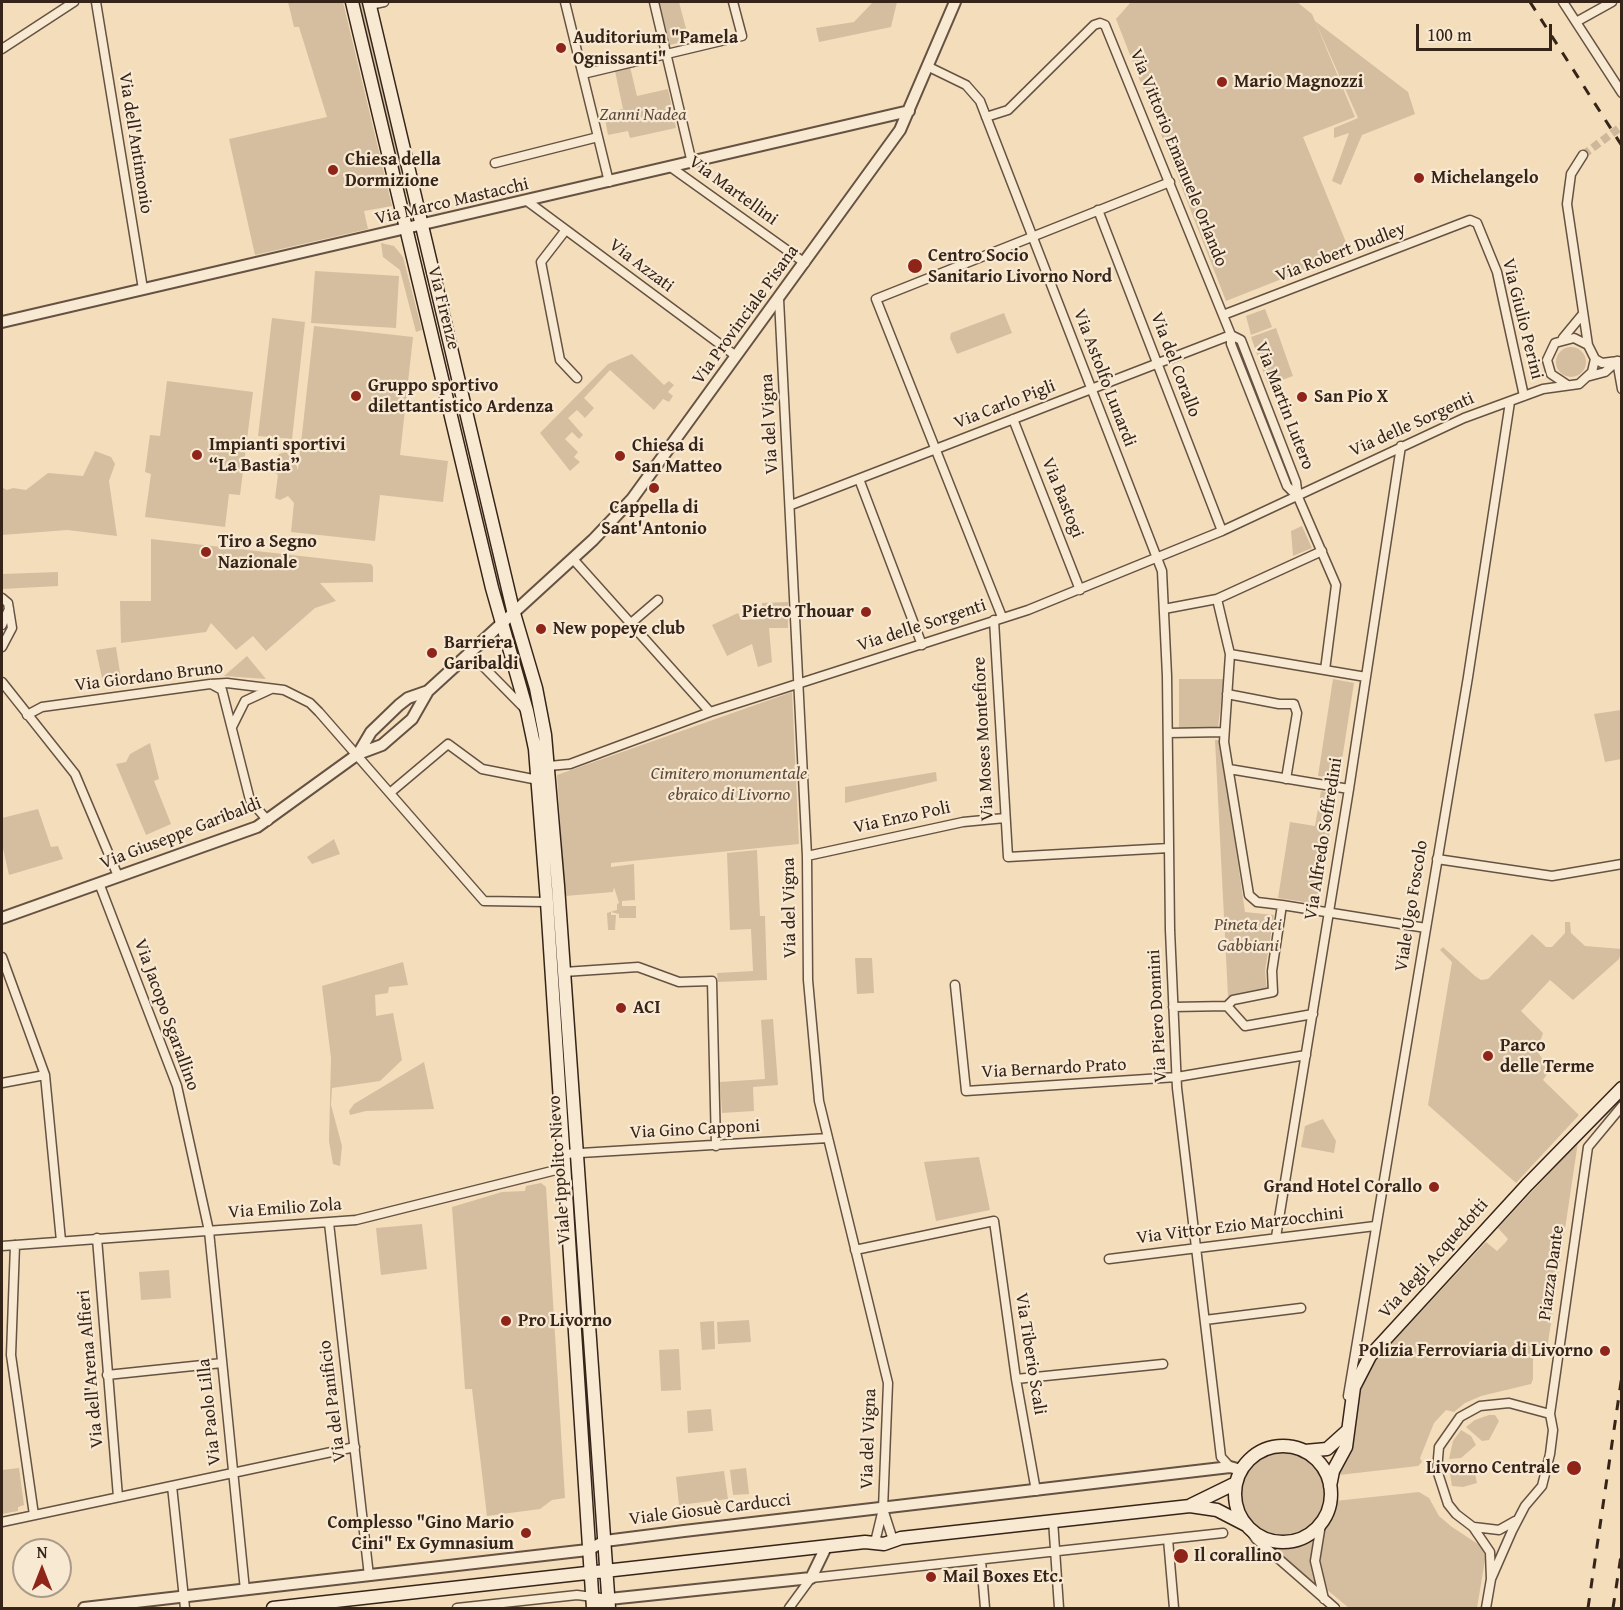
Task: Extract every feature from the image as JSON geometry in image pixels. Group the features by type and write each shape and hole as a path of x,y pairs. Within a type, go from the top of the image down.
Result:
{"main road":[{"name":"Via Firenze","path":"352,2 501,622 527,711"},
{"name":"Via Firenze","path":"369,3 513,610 536,688 549,766"},
{"name":"Viale Ippolito Nievo","path":"527,711 538,780 547,902 592,1604"},
{"name":"Viale Ippolito Nievo","path":"549,766 609,1604"},
{"name":"Via degli Acquedotti","path":"1330,1486 1333,1471 1344,1451 1356,1380 1370,1356 1622,1088"},
{"path":"1305,1451 1327,1449 1347,1431"},
{"path":"275,1608 826,1547 871,1540 884,1544 897,1538 1190,1506 1217,1510 1267,1540 1288,1542 1309,1535 1321,1524 1330,1504 1330,1486 1322,1466 1305,1451 1293,1447 1273,1447 1254,1455 1236,1468 1235,1505 1247,1527"},
{"path":"1190,1506 1236,1483"}],"street":[{"path":"2,49 74,2"},
{"name":"Via dell'Antimonio","path":"96,2 143,289"},
{"path":"369,3 384,2"},
{"path":"565,2 609,182"},
{"path":"654,2 692,163"},
{"path":"583,74 742,36 733,2"},
{"name":"Via Provinciale Pisana","path":"428,691 513,610 573,559 620,514 779,299 900,130 955,2"},
{"path":"1563,2 1622,93"},
{"path":"1576,22 1612,2"},
{"name":"Via Vittorio Emanuele Orlando","path":"986,117 1008,110 1094,25 1102,24 1108,29 1224,315"},
{"name":"Via Astolfo Lunardi","path":"929,67 971,89 978,98 1158,558"},
{"name":"Via Marco Mastacchi","path":"2,322 672,168 909,111"},
{"path":"495,163 598,136"},
{"path":"1582,155 1571,174 1567,199 1581,290 1582,315 1588,345 1594,359 1590,376"},
{"name":"Via Martellini","path":"672,168 805,263"},
{"path":"1031,235 1170,182"},
{"name":"Via Azzati","path":"526,201 736,356"},
{"name":"Via del Corallo","path":"1098,210 1222,531"},
{"name":"Via Robert Dudley","path":"1224,315 1470,220"},
{"name":"Via Giulio Perini","path":"1470,220 1477,223 1497,272 1524,396"},
{"path":"565,231 541,262 560,360 577,378"},
{"name":"Via Moses Montefiore","path":"1031,235 876,298 936,449 998,619 1008,857 1169,849"},
{"name":"Via del Vigna","path":"779,299 807,856 808,980 816,1086 888,1383 883,1509"},
{"name":"Via Martin Lutero","path":"1224,315 1231,335 1241,340 1296,482 1298,497"},
{"path":"1543,389 1549,371 1547,360 1550,351 1582,315"},
{"name":"Via Carlo Pigli","path":"791,505 1231,335"},
{"path":"1562,339 1574,338 1588,345"},
{"path":"1594,359 1602,363 1619,360 1622,389"},
{"name":"Via delle Sorgenti","path":"549,766 570,764 710,712 922,645 1080,590 1298,497 1401,446 1543,389 1579,384 1590,376 1605,372 1619,360"},
{"path":"1549,371 1557,380 1566,384"},
{"name":"Viale Ugo Foscolo","path":"1349,1414 1349,1377 1426,928 1510,402"},
{"name":"Via Bastogi","path":"1012,419 1080,590"},
{"name":"Via Alfredo Soffredini","path":"1276,1237 1349,789 1401,446"},
{"path":"859,479 922,645"},
{"path":"1298,497 1336,585 1325,670"},
{"path":"1164,609 1217,600 1322,551"},
{"name":"Via Piero Donnini","path":"1158,558 1163,576 1173,1007 1177,1077 1221,1457 1236,1468"},
{"path":"573,559 710,712"},
{"path":"2,598 9,609 12,628 2,647"},
{"path":"630,624 658,600"},
{"path":"1217,600 1230,654 1224,732 1250,898 1426,928"},
{"path":"2,625 9,609"},
{"path":"469,652 527,711"},
{"path":"1230,654 1366,676"},
{"path":"2,682 75,774 118,876"},
{"name":"Via Giordano Bruno","path":"27,715 42,707 210,684 227,683 278,688 315,707 484,901 547,902"},
{"path":"210,684 222,690 250,800 268,820"},
{"path":"232,727 244,701 258,693 278,688"},
{"path":"358,754 371,732 399,705 408,698 428,691"},
{"path":"358,754 382,745 412,719 428,691"},
{"path":"1227,694 1279,704 1294,704 1297,713 1286,779"},
{"path":"1168,733 1224,732"},
{"path":"391,792 448,744 482,769 538,780"},
{"name":"Via Giuseppe Garibaldi","path":"2,918 257,827 358,754"},
{"path":"1229,769 1349,789"},
{"name":"Via Enzo Poli","path":"807,856 963,822 1005,818"},
{"path":"1437,859 1552,876 1622,864"},
{"name":"Via Jacopo Sgarallino","path":"99,883 177,1086 209,1231"},
{"path":"1173,1007 1227,1006 1233,1000 1273,992 1272,971 1282,905"},
{"path":"2,957 45,1075 61,1241"},
{"path":"564,972 638,967 679,982 712,981 717,1146"},
{"name":"Via Bernardo Prato","path":"956,985 966,1090 1177,1077"},
{"path":"1227,1006 1245,1026 1313,1014"},
{"path":"1177,1077 1306,1054"},
{"path":"2,1083 45,1075"},
{"name":"Piazza Dante","path":"1486,1608 1491,1579 1497,1562 1519,1519 1542,1486 1553,1431 1551,1404 1588,1147 1622,1106"},
{"name":"Via Gino Capponi","path":"564,1154 828,1138"},
{"name":"Via Emilio Zola","path":"2,1246 329,1223 364,1218 564,1168"},
{"name":"Via Tiberio Scali","path":"855,1250 994,1221 1016,1379 1036,1491"},
{"name":"Via del Panificio","path":"329,1223 369,1576"},
{"name":"Via Vittor Ezio Marzocchini","path":"1109,1258 1375,1226"},
{"name":"Via Paolo Lilla","path":"209,1231 245,1590"},
{"name":"Via dell'Arena Alfieri","path":"97,1238 118,1497"},
{"path":"15,1245 11,1355 34,1515"},
{"path":"1205,1320 1301,1308"},
{"path":"107,1375 222,1363"},
{"path":"1016,1379 1163,1364"},
{"name":"Piazza Dante","path":"1491,1579 1490,1551 1473,1527 1456,1514 1441,1488 1437,1461 1445,1434 1460,1417 1480,1406 1509,1403 1550,1414"},
{"path":"1538,1411 1551,1404"},
{"path":"2,1522 355,1447"},
{"name":"Viale Giosuè Carducci","path":"84,1608 185,1603 245,1590 588,1550 604,1541 1236,1468"},
{"path":"172,1486 185,1603"},
{"path":"883,1509 897,1538"},
{"path":"871,1540 883,1509"},
{"path":"1473,1527 1498,1530 1519,1519"},
{"path":"1053,1520 1059,1608"},
{"path":"1321,1524 1315,1561 1324,1600"},
{"path":"1247,1527 1256,1539 1335,1608"},
{"path":"457,1608 573,1595 592,1604 609,1604 811,1578 1223,1533"},
{"path":"1168,1539 1174,1608"},
{"path":"789,1608 811,1578 826,1547"},
{"path":"981,1560 985,1608"}],"green space":[{"path":"288,2 343,2 392,206 364,211 368,229 255,255 229,139 327,117 299,27 294,27"},
{"path":"356,2 363,2 406,193 403,193"},
{"path":"659,2 679,2 689,40 670,45"},
{"path":"873,2 897,2 891,27 819,42 816,28 854,22"},
{"path":"1131,2 1297,2 1312,14 1355,117 1303,137 1350,252 1226,301 1116,19"},
{"path":"1315,21 1408,92 1415,114 1362,135 1341,185 1332,181 1349,133 1334,138 1334,128 1358,118"},
{"name":"Zanni Nadea","path":"630,67 637,96 668,89 676,128 630,138 628,131 608,135 604,113 623,109 615,71"},
{"path":"381,243 394,246 403,257 422,330 416,332 400,270 383,257"},
{"path":"315,271 399,276 396,328 311,323"},
{"path":"1265,309 1272,327 1251,335 1246,316"},
{"path":"1004,313 1012,333 957,354 950,338 951,333"},
{"path":"272,318 305,322 292,439 258,436"},
{"name":"Gruppo sportivo dilettantistico Ardenza","path":"314,326 413,337 400,455 448,461 443,502 380,495 375,541 291,532 294,503 288,496 280,500 275,498 278,475 272,471 272,465 279,454 286,452 295,461 298,470"},
{"path":"1276,328 1293,376 1268,385 1251,337"},
{"path":"1571,347 1577,348 1585,356 1585,368 1577,376 1571,377 1565,376 1557,368 1556,362 1557,356 1565,348"},
{"path":"632,354 664,385 669,381 674,385 668,392 673,396 669,402 663,399 654,410 610,370 584,398 594,408 585,418 577,410 568,418 583,435 579,439 572,432 565,439 578,452 574,457 580,462 570,471 540,433 608,364"},
{"name":"Impianti sportivi “La Bastia”","path":"167,381 253,392 240,495 229,494 225,527 145,517 151,474 145,472 150,435 160,436"},
{"path":"95,451 111,457 115,464 109,481 117,536 67,530 2,535 2,481 3,488 7,490 13,488 26,490 48,473 83,476"},
{"path":"1302,526 1312,548 1293,556 1291,531"},
{"path":"151,539 371,564 373,582 320,583 336,601 315,608 266,651 253,636 236,650 211,623 206,632 121,643 120,601 151,601"},
{"path":"58,572 58,586 2,589 2,574"},
{"path":"788,602 788,628 769,628 772,662 758,667 752,644 727,656 712,625 738,613 741,620 763,619 762,603"},
{"path":"116,647 122,685 104,687 96,650"},
{"path":"247,656 266,679 224,676"},
{"path":"1179,679 1224,679 1218,727 1179,729"},
{"path":"1333,679 1354,683 1339,779 1318,776"},
{"name":"Cimitero monumentale ebraico di Livorno","path":"792,692 799,844 611,863 611,867 634,864 635,900 622,901 622,906 636,906 636,918 619,918 619,914 611,912 611,915 616,915 615,930 608,930 607,913 617,910 619,903 614,887 613,892 565,896 557,775"},
{"path":"1621,710 1621,759 1605,762 1594,714"},
{"name":"Pineta dei Gabbiani","path":"1215,740 1220,740 1245,912 1274,915 1265,971 1267,990 1228,996"},
{"path":"150,743 159,779 154,781 171,824 146,835 116,764 126,762 130,754"},
{"path":"936,772 937,781 845,803 845,787"},
{"path":"1321,791 1336,794 1318,904 1278,898 1290,822 1315,826"},
{"path":"38,809 51,847 58,846 63,859 9,875 2,844 2,818"},
{"path":"334,839 340,854 312,864 307,857"},
{"path":"757,850 760,916 765,916 767,980 718,982 717,973 753,971 751,929 730,930 727,853"},
{"name":"Parco delle Terme","path":"1565,922 1570,922 1571,933 1585,946 1621,949 1621,952 1619,959 1573,1000 1550,980 1521,1011 1543,1033 1537,1051 1550,1070 1543,1080 1579,1115 1516,1183 1428,1105 1452,962 1440,950 1443,947 1481,980 1488,979 1532,934 1546,947 1552,947 1565,933"},
{"path":"855,958 872,958 874,993 857,994"},
{"path":"403,962 408,985 389,987 388,993 375,995 376,1016 393,1013 402,1060 380,1081 332,1088 331,1105 342,1146 340,1166 333,1164 329,1141 331,1058 322,986"},
{"path":"773,1019 778,1085 753,1087 754,1111 722,1113 720,1082 765,1079 761,1020"},
{"path":"424,1062 434,1109 366,1111 350,1115 349,1111 354,1104"},
{"path":"1323,1119 1336,1141 1334,1153 1301,1147 1305,1126"},
{"path":"1578,1142 1546,1356 1541,1355 1540,1345 1533,1344 1531,1384 1481,1396 1465,1403 1454,1412 1446,1410 1434,1423 1420,1458 1422,1462 1418,1466 1339,1475 1340,1466 1354,1439 1358,1388 1372,1364 1486,1242 1497,1251 1505,1243 1508,1239 1498,1228"},
{"path":"979,1157 990,1210 936,1221 924,1162"},
{"name":"Pro Livorno","path":"541,1183 546,1187 565,1498 552,1500 540,1509 487,1516 472,1389 465,1389 452,1207 502,1192 525,1191 526,1186"},
{"path":"422,1224 427,1269 381,1275 376,1228"},
{"path":"169,1270 171,1298 141,1300 139,1272"},
{"path":"749,1320 751,1342 718,1344 717,1322"},
{"path":"714,1321 715,1349 702,1350 700,1322"},
{"path":"679,1349 681,1390 661,1391 659,1350"},
{"path":"711,1409 713,1431 688,1433 687,1411"},
{"path":"1495,1415 1499,1421 1489,1440 1482,1441 1466,1427 1475,1420"},
{"path":"1461,1430 1471,1436 1476,1445 1461,1458 1449,1459 1453,1441"},
{"path":"1275,1453 1291,1453 1306,1460 1317,1471 1324,1486 1321,1510 1312,1523 1291,1535 1275,1535 1260,1528 1249,1517 1242,1502 1242,1486 1249,1471 1260,1460"},
{"path":"1470,1462 1473,1464 1477,1483 1463,1487 1452,1486 1449,1468 1455,1463"},
{"path":"19,1468 24,1505 18,1507 18,1511 2,1514 2,1470"},
{"path":"746,1468 749,1494 733,1495 730,1470"},
{"path":"724,1471 728,1499 679,1505 676,1477"},
{"path":"1419,1492 1429,1498 1439,1516 1484,1548 1485,1560 1477,1608 1349,1608 1326,1589 1319,1563 1319,1548 1335,1501"},
{"path":"1313,1536 1312,1564 1316,1588 1270,1547 1271,1545 1293,1545"}],"tunnel":[{"path":"1583,155 1622,126"}],"railway":[{"path":"1530,2 1622,146"},
{"path":"1588,1608 1622,1375"},
{"path":"1613,1608 1622,1549"}],"place":[{"name":"Auditorium \"Pamela Ognissanti\"","path":"561,48"},
{"name":"Mario Magnozzi","path":"1222,82"},
{"name":"Chiesa della Dormizione","path":"333,170"},
{"name":"Michelangelo","path":"1419,178"},
{"name":"Centro Socio Sanitario Livorno Nord","path":"915,266"},
{"name":"Gruppo sportivo dilettantistico Ardenza","path":"356,396"},
{"name":"San Pio X","path":"1302,397"},
{"name":"Impianti sportivi “La Bastia”","path":"197,455"},
{"name":"Chiesa di San Matteo","path":"620,456"},
{"name":"Cappella di Sant'Antonio","path":"654,488"},
{"name":"Tiro a Segno Nazionale","path":"206,552"},
{"name":"Pietro Thouar","path":"866,612"},
{"name":"New popeye club","path":"541,629"},
{"name":"Barriera Garibaldi","path":"432,653"},
{"name":"ACI","path":"621,1008"},
{"name":"Parco delle Terme","path":"1488,1056"},
{"name":"Grand Hotel Corallo","path":"1434,1187"},
{"name":"Pro Livorno","path":"506,1321"},
{"name":"Polizia Ferroviaria di Livorno","path":"1605,1351"},
{"name":"Livorno Centrale","path":"1574,1468"},
{"name":"Complesso \"Gino Mario Cini\" Ex Gymnasium","path":"526,1533"},
{"name":"Il corallino","path":"1181,1556"},
{"name":"Mail Boxes Etc.","path":"931,1577"}]}
